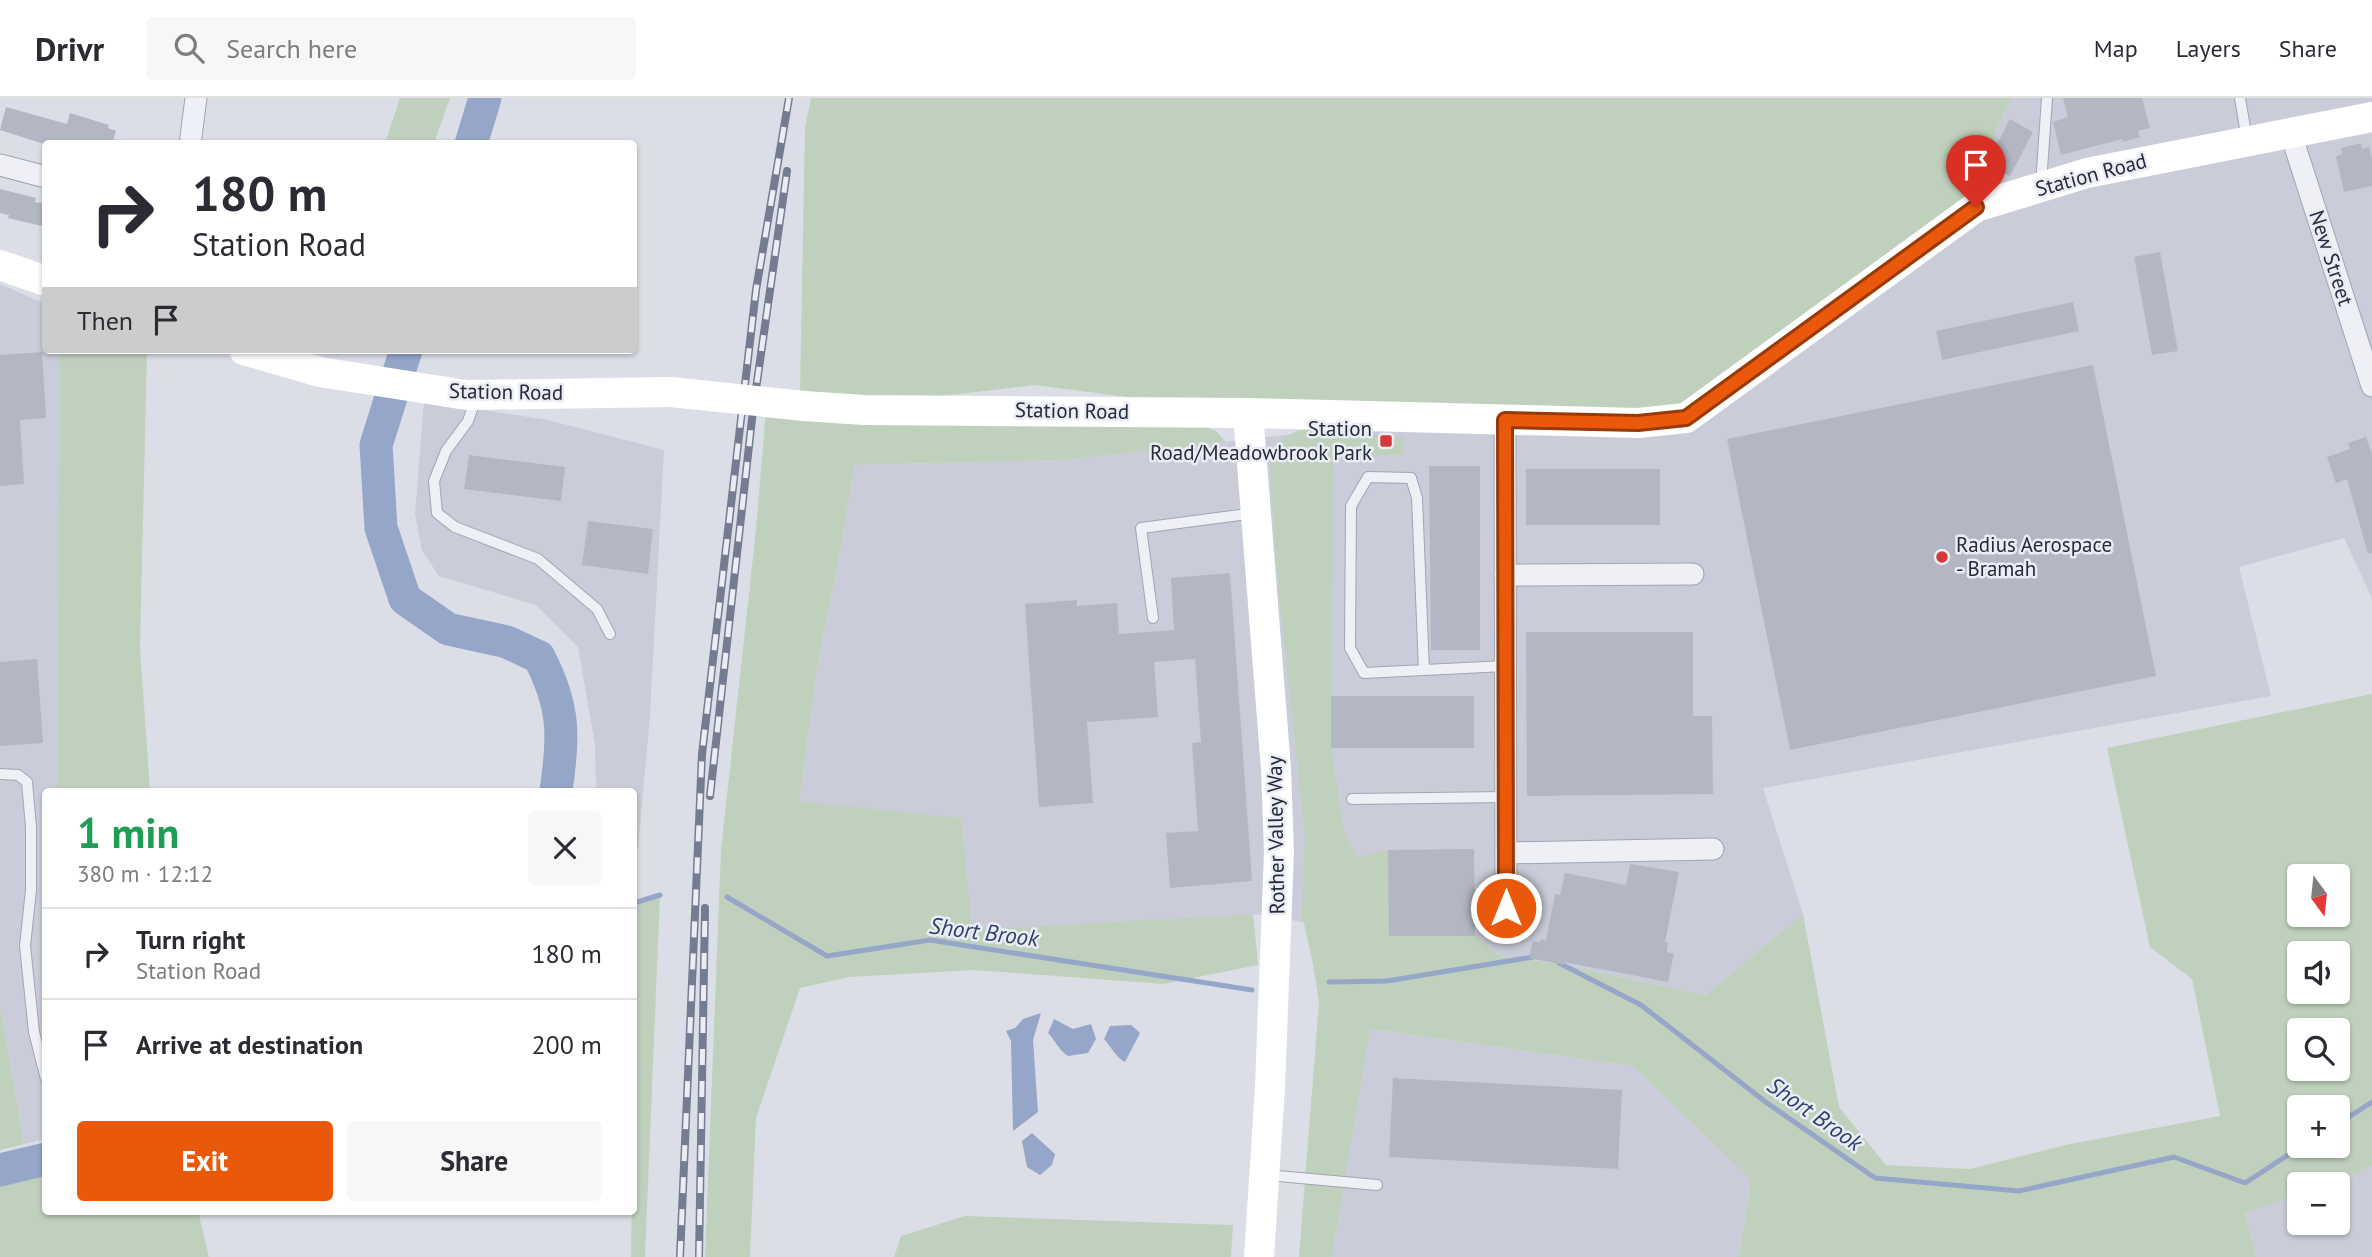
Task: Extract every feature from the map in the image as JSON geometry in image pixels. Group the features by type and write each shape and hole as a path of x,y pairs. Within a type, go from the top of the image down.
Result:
{"main road":[{"name":"Station Road","path":"258,354 320,372 477,395 671,392 864,410 1248,413 1638,423 1686,418 1976,207 2087,173 2372,117"},
{"path":"0,265 42,280"},
{"name":"Rother Valley Way","path":"1248,413 1276,769 1279,850 1270,1087 1259,1257"}],"street":[{"path":"191,140 196,98"},
{"name":"New Street","path":"2290,131 2372,386"},
{"path":"0,165 42,176"},
{"path":"1505,420 1506,908"},
{"path":"1505,575 1693,574"},
{"path":"1506,853 1713,849"}],"lane":[{"path":"2041,187 2047,98"},
{"path":"2240,98 2248,140"},
{"path":"477,395 468,421 446,451 434,481 437,513 454,527 538,559 597,608 610,634"},
{"path":"1424,670 1417,498 1411,478 1368,477 1351,506 1350,648 1364,673 1505,666"},
{"path":"1153,618 1141,528 1257,512"},
{"path":"0,774 18,775 27,782 32,827 31,890 25,946 34,1032 42,1063"},
{"path":"1352,799 1506,797"},
{"path":"1265,1175 1377,1185"}],"shaded area":[{"path":"2012,98 2372,98 2372,598 2344,538 2239,567 2271,696 1763,788 1803,914 1706,995 1559,964 1500,956 1475,936 1389,936 1253,914 971,931 799,801 819,657 841,547 853,465 1063,460 1684,390 1965,193"},
{"path":"0,284 42,303 42,354 60,354 57,788 42,788 42,1140 24,1144 0,1005"},
{"path":"424,401 548,420 664,450 650,716 638,849 637,788 596,788 595,745 578,647 536,605 439,576 422,551 415,514"},
{"path":"1369,1029 1633,1066 1751,1180 1739,1257 1332,1257"},
{"path":"2372,1166 2372,1257 2256,1257 2245,1213 2287,1199 2287,1235 2350,1235 2350,1176"}],"green space":[{"path":"400,98 450,98 435,140 386,140"},
{"path":"811,98 2012,98 1965,193 1976,207 1686,418 1248,413 1035,385 832,409 1205,426 1217,432 1226,442 1063,460 854,465 819,657 799,801 961,818 972,930 1253,914 1258,965 1163,984 974,970 849,977 800,988 756,1118 750,1257 705,1257 721,850 756,530 766,410 800,390 805,128"},
{"path":"60,354 147,354 140,648 150,788 57,788"},
{"path":"1305,428 1404,438 1404,454 1333,456 1331,748 1344,832 1357,857 1388,850 1389,936 1475,936 1500,956 1559,964 1706,995 1803,914 1839,1107 1886,1165 1970,1169 2070,1144 2220,1116 2192,979 2150,947 2107,748 2372,694 2372,1166 2350,1176 2350,1172 2287,1172 2287,1199 2245,1213 2256,1257 1739,1257 1751,1180 1633,1066 1370,1029 1332,1257 1299,1257 1319,1002 1302,915 1305,836 1277,576 1270,469 1273,453 1284,438"},
{"path":"660,895 645,1257 631,1257 632,1215 637,1215 637,902"},
{"path":"0,1005 24,1144 0,1150"},
{"path":"42,1175 42,1215 199,1215 209,1257 0,1257 0,1185"},
{"path":"965,1216 1233,1225 1231,1257 894,1257 901,1236"}],"water":[{"path":"1041,1013 1033,1040 1038,1112 1013,1131 1011,1041 1006,1031 1015,1028 1023,1019"},
{"path":"1054,1019 1073,1029 1091,1024 1096,1039 1088,1053 1068,1056 1062,1051 1048,1033"},
{"path":"1131,1025 1140,1033 1125,1062 1104,1039 1110,1026"},
{"path":"1032,1133 1055,1154 1052,1165 1040,1175 1027,1167 1022,1141"}],"building":[{"path":"2063,98 2142,98 2150,128 2138,131 2140,137 2061,155 2053,122 2068,117"},
{"path":"6,107 67,124 70,113 109,125 108,128 116,131 113,140 42,140 42,143 0,130"},
{"path":"2010,119 2033,132 2010,176 1998,170 1990,184 1973,190"},
{"path":"2361,143 2362,149 2369,147 2372,186 2344,192 2336,156 2342,154 2341,148"},
{"path":"0,189 36,198 35,202 42,203 42,226 8,218 9,215 0,213"},
{"path":"2160,252 2178,351 2152,355 2134,257"},
{"path":"2073,302 2079,331 1942,360 1936,331"},
{"path":"42,352 46,418 20,420 24,484 0,486 0,355"},
{"name":"Radius Aerospace - Bramah","path":"2093,365 2156,676 1790,750 1727,439"},
{"path":"2366,437 2372,454 2372,553 2368,554 2347,479 2336,483 2327,457 2350,449 2348,443"},
{"path":"469,455 565,467 561,501 464,489"},
{"path":"1429,466 1480,466 1480,650 1431,650"},
{"path":"1526,469 1660,469 1660,525 1526,525"},
{"path":"588,521 653,529 648,574 582,565"},
{"path":"1230,573 1252,881 1170,888 1166,833 1198,831 1192,743 1201,742 1195,659 1154,662 1158,717 1087,722 1093,803 1039,807 1025,604 1077,600 1077,606 1117,603 1119,634 1174,630 1171,578"},
{"path":"1526,632 1693,632 1693,716 1712,716 1713,794 1527,796"},
{"path":"37,659 43,743 0,746 0,662"},
{"path":"1331,696 1474,696 1474,748 1331,748"},
{"path":"1474,849 1475,936 1389,936 1388,850"},
{"path":"1630,864 1679,872 1665,942 1668,943 1667,952 1674,954 1668,982 1529,958 1533,941 1546,940 1555,894 1560,895 1565,873 1626,885"},
{"path":"1393,1078 1622,1090 1618,1169 1389,1157"}],"waterway":[{"path":"472,140 485,98"},
{"path":"405,354 376,445 381,528 405,599 448,629 507,642 539,657 554,691 560,722 556,788"},
{"name":"Short Brook","path":"637,902 660,895"},
{"name":"Short Brook","path":"727,897 827,956 930,940 1252,990"},
{"name":"Short Brook","path":"1329,982 1387,981 1533,957"},
{"name":"Short Brook","path":"1559,963 1641,1005 1767,1103 1875,1178 2019,1191 2174,1157 2245,1183 2287,1156"},
{"name":"Short Brook","path":"2350,1116 2372,1102"},
{"path":"0,1170 42,1160"}],"railway":[{"path":"680,1257 702,754 756,290 789,98"},
{"path":"710,796 753,410 787,171"},
{"path":"699,1257 705,908"}],"place":[{"name":"Station Road/Meadowbrook Park","path":"1386,441"},
{"name":"Radius Aerospace - Bramah","path":"1942,557"}],"route":[{"path":"1506,908 1505,420 1638,423 1686,418 1976,207"}]}
